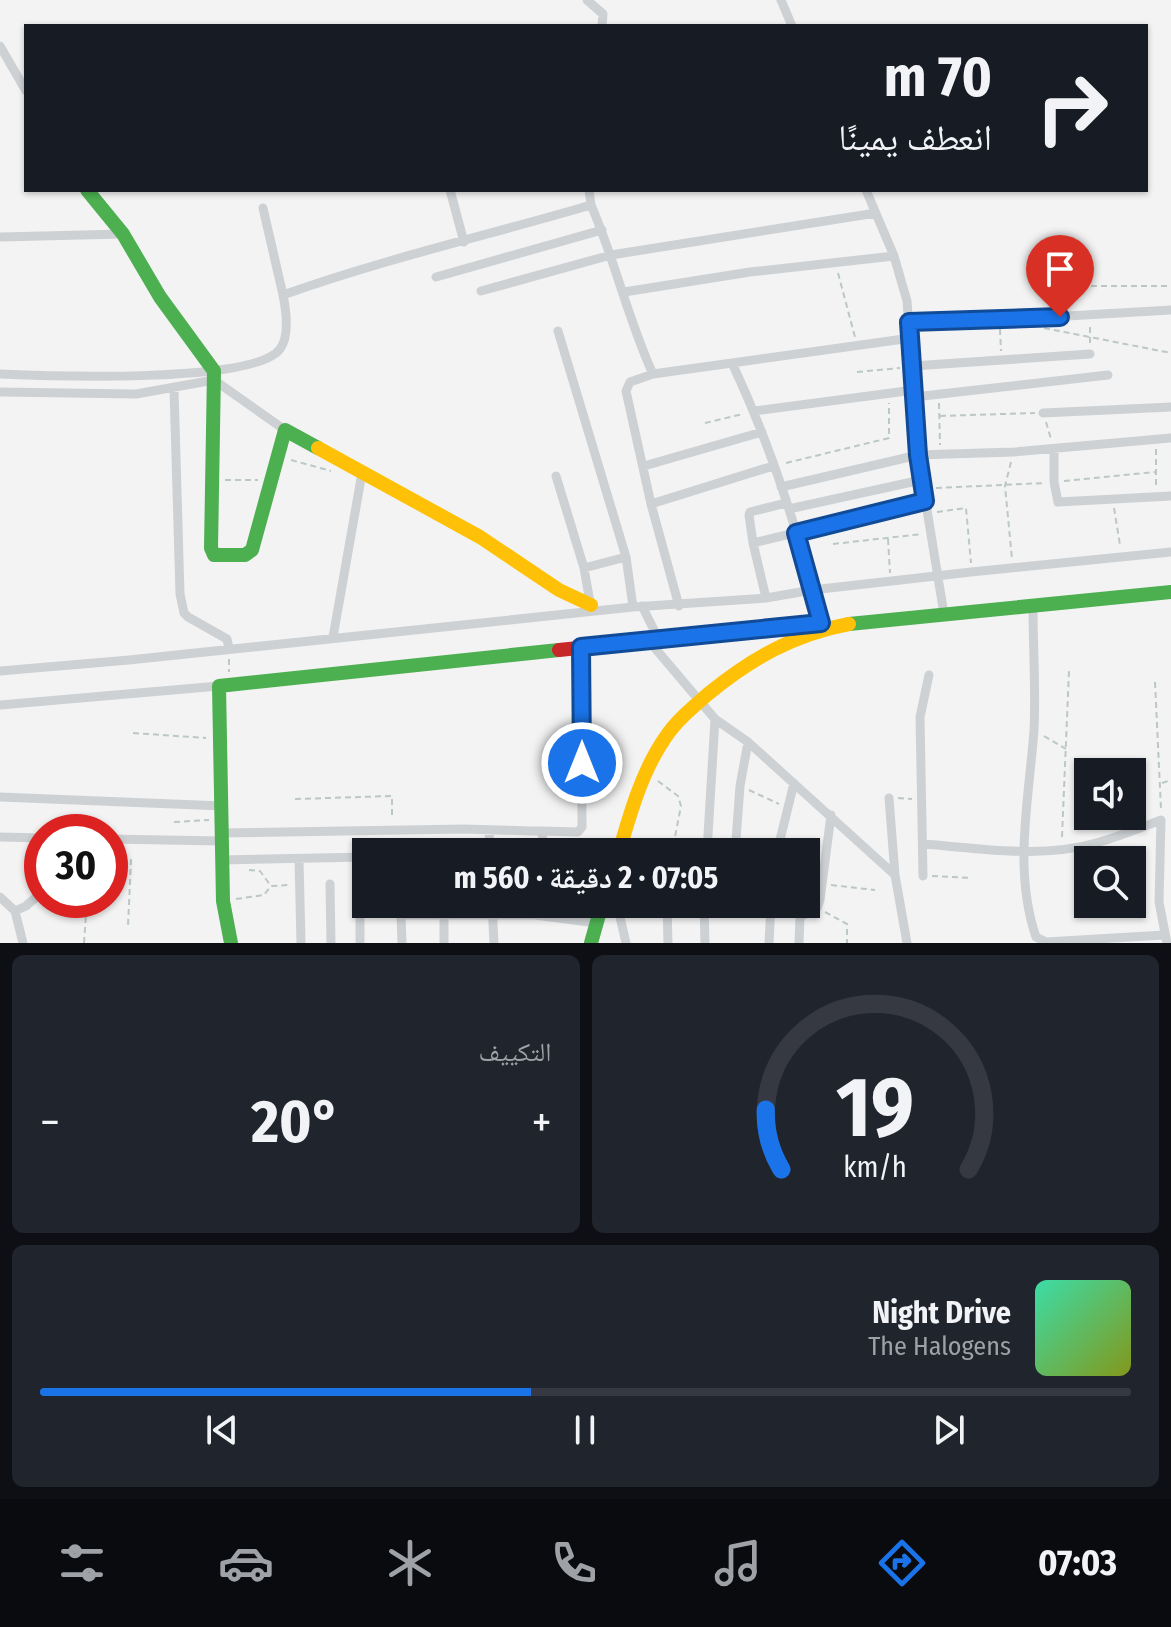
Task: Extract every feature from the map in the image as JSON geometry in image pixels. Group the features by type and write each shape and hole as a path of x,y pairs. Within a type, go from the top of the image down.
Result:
{"street":[{"path":"587,0 603,14 602,24"},
{"path":"781,0 791,24"},
{"path":"0,46 24,88"},
{"path":"89,192 123,234 160,297 214,375 285,430 471,532 591,607"},
{"path":"451,192 464,242"},
{"path":"589,192 591,205 653,374"},
{"path":"867,192 904,286 911,338 918,455 944,614"},
{"path":"283,295 342,273 591,205"},
{"path":"0,392 136,394 174,389 260,363 281,348 286,336 283,295 263,208"},
{"path":"481,291 611,255 876,213"},
{"path":"436,277 602,230"},
{"path":"0,237 123,234"},
{"path":"624,292 750,272 835,265 894,256"},
{"path":"909,322 1171,310"},
{"path":"558,331 638,606 654,640 715,719 748,742 895,875"},
{"path":"679,606 651,504 626,391 630,382 653,374 911,338"},
{"path":"913,366 1090,354"},
{"path":"732,363 754,411 788,506 821,627"},
{"path":"0,374 214,375"},
{"path":"214,375 211,548 214,555 245,555 252,550 285,430"},
{"path":"754,411 888,394 1108,375"},
{"path":"174,389 183,610 188,617 227,639 229,649"},
{"path":"1043,413 1171,407"},
{"path":"644,466 762,432"},
{"path":"781,487 918,455 1014,452 1171,438"},
{"path":"1054,449 1055,498 1062,503 1171,496"},
{"path":"651,504 773,466"},
{"path":"333,637 362,473"},
{"path":"556,476 584,568 591,607"},
{"path":"766,598 753,543 750,512 922,484"},
{"path":"753,543 925,501"},
{"path":"0,671 229,649 591,607 679,606 766,598 890,581 1171,552"},
{"path":"584,568 626,557"},
{"path":"0,705 224,686 654,640 1033,608 1171,592"},
{"path":"923,844 1023,852 1094,844 1161,820 1159,902 1166,939 1040,941 1033,927 1023,852 1034,731 1033,608"},
{"path":"624,838 664,739 689,710 773,648 821,627"},
{"path":"0,797 222,825 392,831 578,832 582,827 581,647"},
{"path":"923,876 920,717 929,675"},
{"path":"224,686 219,739 223,901 231,943"},
{"path":"708,838 715,719"},
{"path":"736,838 740,786 748,742"},
{"path":"781,838 794,783"},
{"path":"889,798 895,875 907,943"},
{"path":"820,884 831,815"},
{"path":"128,837 222,825"},
{"path":"489,830 489,838"},
{"path":"541,831 543,838"},
{"path":"0,837 24,838"},
{"path":"222,860 352,857"},
{"path":"299,859 301,943"},
{"path":"330,884 331,943"},
{"path":"0,897 15,911 23,943"},
{"path":"15,911 24,906"},
{"path":"360,943 361,918"},
{"path":"401,918 402,943"},
{"path":"444,918 444,943"},
{"path":"493,918 494,943"},
{"path":"568,918 597,923"},
{"path":"591,943 598,918"},
{"path":"620,918 626,943"},
{"path":"667,918 668,943"},
{"path":"704,918 705,943"},
{"path":"769,943 770,918"},
{"path":"799,943 800,918"}],"path":[{"path":"835,265 857,344"},
{"path":"1061,286 1171,286"},
{"path":"1091,316 1090,336 1171,353"},
{"path":"1000,320 1002,360"},
{"path":"857,372 913,366"},
{"path":"773,466 889,438 888,394"},
{"path":"705,423 754,411"},
{"path":"940,454 940,416 1043,413 1054,449"},
{"path":"1156,440 1157,499"},
{"path":"1013,568 1005,486 1014,452"},
{"path":"279,456 329,472 340,460"},
{"path":"922,484 1005,486 1155,472"},
{"path":"214,480 272,480"},
{"path":"1113,501 1121,558"},
{"path":"928,514 966,508 971,572"},
{"path":"833,544 932,533"},
{"path":"888,538 890,581"},
{"path":"224,686 229,649"},
{"path":"1061,848 1069,671"},
{"path":"1155,682 1161,820"},
{"path":"1034,731 1067,750"},
{"path":"133,733 219,739"},
{"path":"648,774 678,796 681,806 675,838"},
{"path":"1161,783 1171,780"},
{"path":"740,786 788,807"},
{"path":"295,799 392,796 390,838"},
{"path":"889,798 922,801"},
{"path":"174,822 222,825"},
{"path":"128,860 131,860 128,926"},
{"path":"248,870 260,871 271,886"},
{"path":"820,884 875,890"},
{"path":"271,886 299,885"},
{"path":"223,901 264,895 271,886"},
{"path":"820,910 847,924 847,943"},
{"path":"84,943 86,918"}],"traffic: fast":[{"path":"89,192 123,234 160,297 214,371 211,548 214,555 245,555 252,550 285,430 318,448"},
{"path":"849,624 1171,592"},
{"path":"231,943 223,901 219,686 559,650"},
{"path":"591,943 598,918"}],"traffic: slow":[{"path":"318,448 480,537 559,590 591,605"},
{"path":"624,838 650,764 669,732 685,714 724,681 757,659 810,634 849,624"}],"traffic: jam":[{"path":"559,650 821,623"}],"route":[{"path":"582,763 581,647 821,623 796,533 925,501 918,455 909,322 1060,317"}]}
